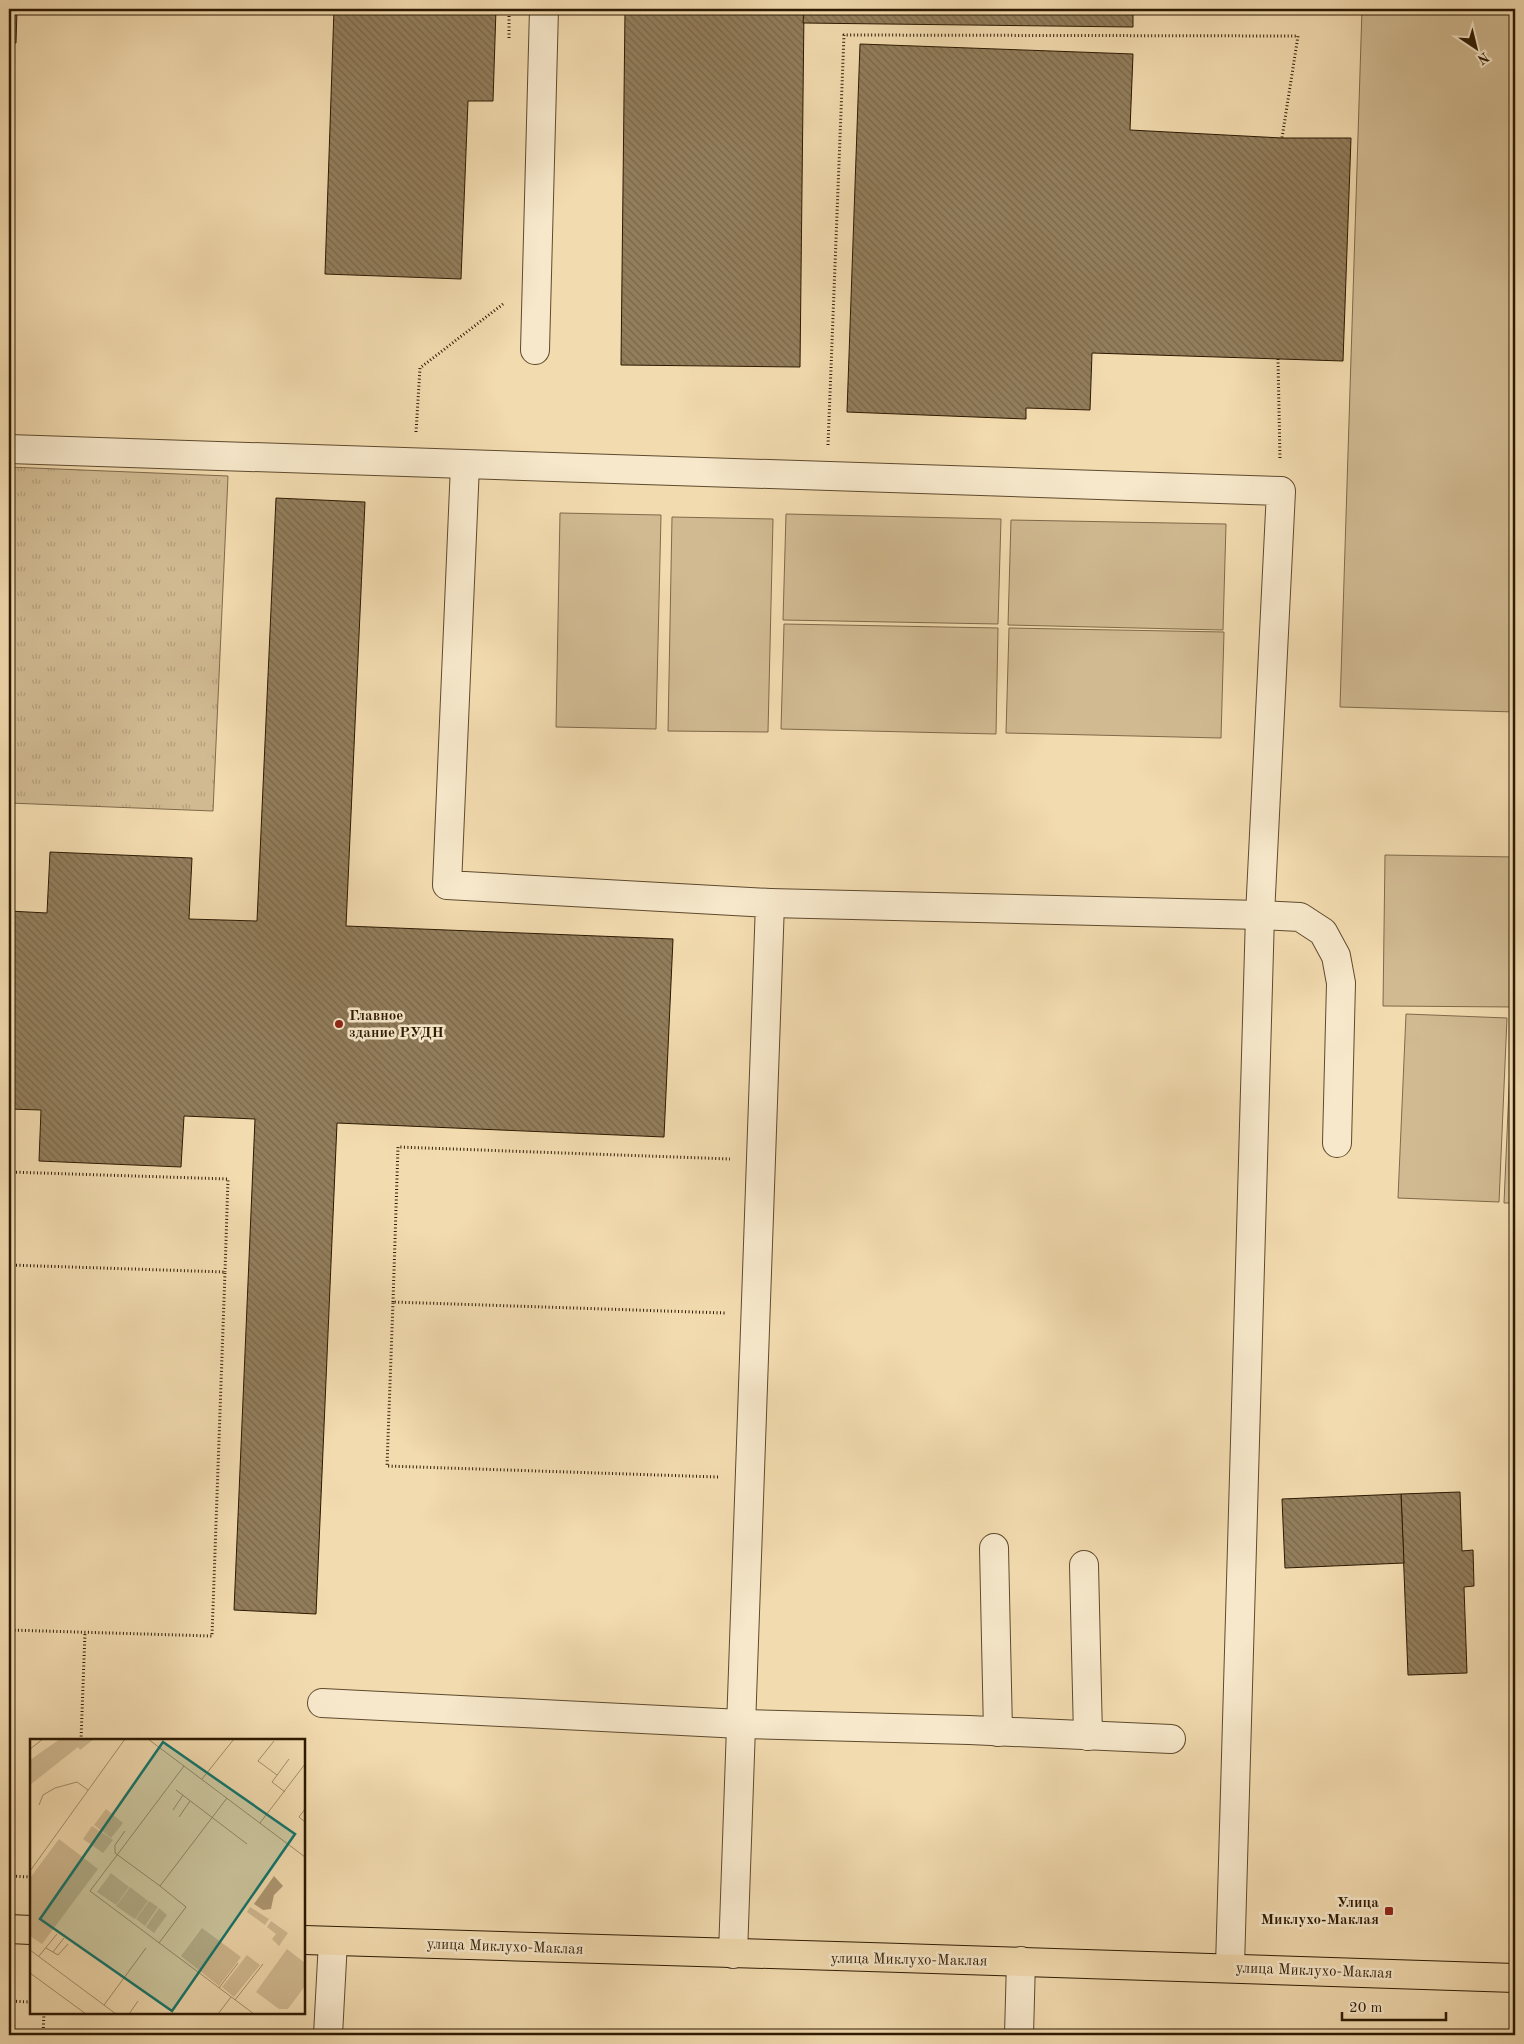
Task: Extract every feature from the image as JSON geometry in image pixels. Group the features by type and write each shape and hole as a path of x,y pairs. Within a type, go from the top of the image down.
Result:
{"main road":[{"path":"9,1929 30,1930"},
{"name":"улица Миклухо-Маклая","path":"305,1940 733,1954 1230,1966 1515,1978"}],"lane":[{"path":"535,350 544,9"},
{"path":"9,449 1281,491 1260,915 1230,1966"},
{"path":"465,464 447,885 770,903 1300,917 1323,932 1336,956 1341,983 1337,1143"},
{"path":"733,1954 770,903"},
{"path":"994,1548 998,1732"},
{"path":"1084,1564 1088,1736"},
{"path":"322,1703 741,1724 1171,1739"},
{"path":"328,2035 333,1940"},
{"path":"1019,2035 1021,1961"}],"path":[{"path":"509,9 509,38"},
{"path":"826,476 844,35 1298,36 1282,138"},
{"path":"413,463 420,368 504,305 504,295"},
{"path":"1278,359 1281,491"},
{"path":"749,1478 387,1466 398,1147 761,1160"},
{"path":"9,1172 228,1179 212,1636 9,1630"},
{"path":"9,1265 225,1272"},
{"path":"393,1302 756,1314"},
{"path":"81,1739 85,1632"},
{"path":"9,1876 30,1877"},
{"path":"9,2001 30,2002"},
{"path":"43,2035 44,2014"}],"green space":[{"path":"1362,9 1515,9 1515,712 1340,707"},
{"path":"9,467 228,476 213,811 9,803"},
{"path":"560,513 661,515 656,729 556,727"},
{"path":"786,514 1001,519 998,624 783,620"},
{"path":"672,517 773,519 768,732 668,731"},
{"path":"1011,520 1226,524 1223,630 1008,625"},
{"path":"784,624 998,628 996,734 781,729"},
{"path":"1009,628 1224,632 1221,738 1006,733"},
{"path":"1385,855 1515,857 1515,1007 1383,1006"},
{"path":"1406,1014 1507,1018 1499,1202 1398,1198"},
{"path":"1512,1019 1515,1019 1515,1203 1504,1203"}],"building":[{"path":"9,9 17,9 16,43 9,43"},
{"path":"334,9 496,9 493,101 468,101 461,279 325,274"},
{"path":"625,9 804,9 800,367 621,365"},
{"path":"804,9 1133,9 1133,27 803,23"},
{"path":"860,44 1133,54 1130,130 1282,138 1351,138 1343,361 1092,353 1090,410 1026,408 1026,419 847,412"},
{"name":"Главное здание РУДН","path":"276,498 365,502 346,926 673,939 664,1137 337,1123 316,1614 234,1610 255,1119 184,1116 181,1167 39,1161 41,1110 9,1109 9,911 47,913 50,852 192,858 189,919 257,921"},
{"path":"1460,1492 1462,1551 1473,1550 1474,1586 1464,1587 1467,1673 1408,1675 1401,1494"},
{"path":"1401,1494 1404,1563 1285,1568 1282,1499"}],"place":[{"name":"Главное здание РУДН","path":"339,1024"},
{"name":"Улица Миклухо-Маклая","path":"1389,1911"}]}
